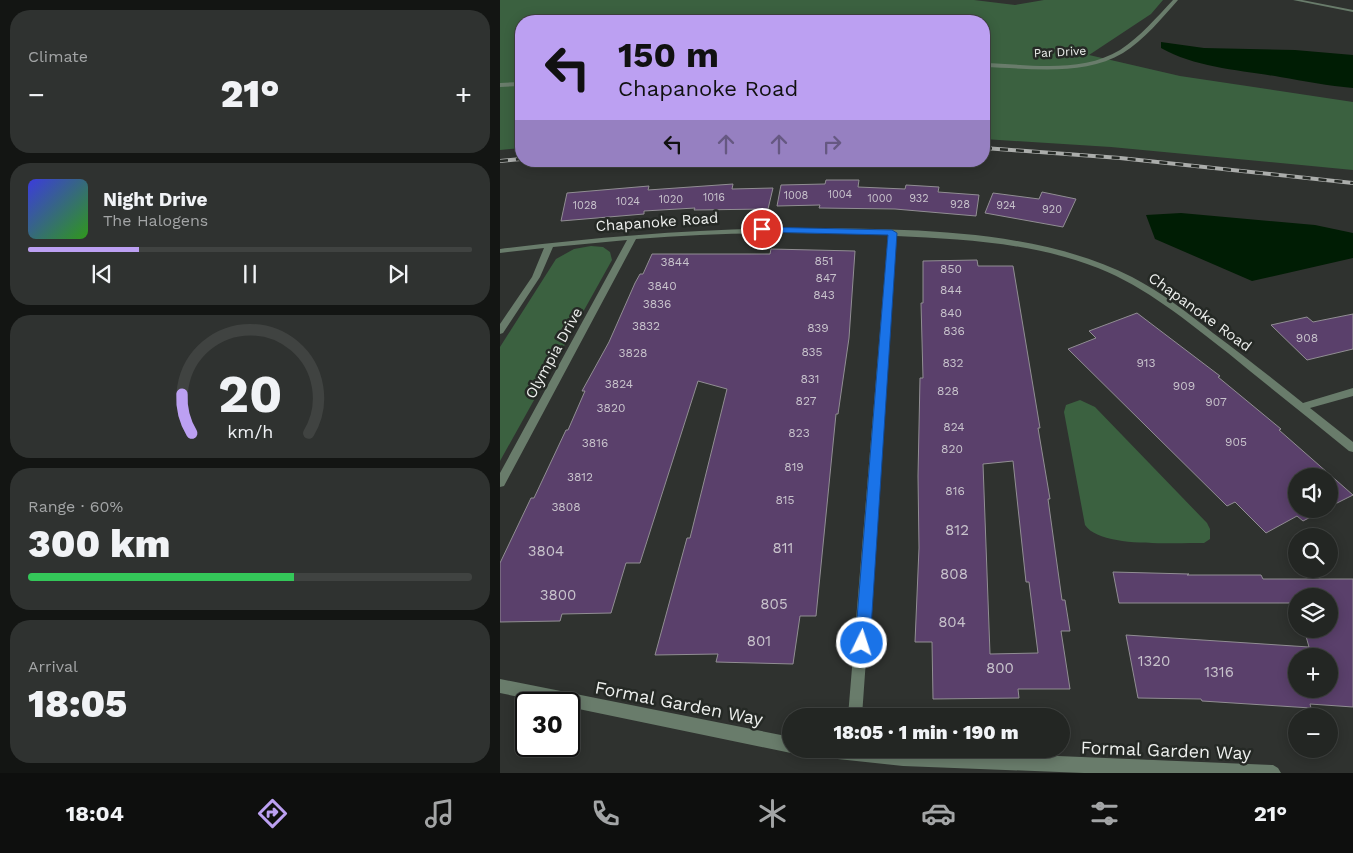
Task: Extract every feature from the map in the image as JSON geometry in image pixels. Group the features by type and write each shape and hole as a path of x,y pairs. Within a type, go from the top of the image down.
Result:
{"street":[{"name":"Par Drive","path":"990,65 1061,65 1102,60 1120,52 1176,0"},
{"path":"1295,0 1353,11"},
{"path":"500,85 515,84"},
{"name":"Chapanoke Road","path":"500,251 550,244 633,237 762,229 948,235 1015,242 1068,254 1094,263 1150,291 1186,315 1353,448"},
{"path":"856,708 892,233"},
{"name":"Olympia Drive","path":"500,484 633,237"},
{"path":"500,331 536,277 550,244"},
{"path":"1302,408 1353,392"},
{"name":"Formal Garden Way","path":"500,686 782,743"},
{"name":"Formal Garden Way","path":"902,758 1273,773"}],"shaded area":[{"path":"500,0 974,0 1015,5 1044,0 1163,0 1151,14 1089,55 1180,76 1353,102 1353,170 1111,147 990,139 990,15 515,15 515,149 500,150"},
{"path":"1161,42 1204,48 1295,50 1353,55 1353,88 1204,64 1175,55 1161,48"},
{"path":"1181,213 1315,225 1353,233 1353,258 1252,281 1155,239 1146,215"},
{"path":"591,246 603,247 610,252 612,260 500,461 500,347 556,259 574,249"},
{"path":"1080,400 1095,407 1207,523 1210,529 1210,539 1204,543 1140,543 1122,541 1106,538 1094,533 1085,525 1064,412 1066,405"}],"building":[{"path":"826,180 859,180 858,187 905,189 906,185 939,187 938,192 979,195 976,216 895,209 819,208 820,205 777,206 781,185 825,184"},
{"path":"733,184 732,189 773,188 768,209 694,210 695,208 644,211 644,214 561,221 567,193 649,186 648,190"},
{"path":"1042,192 1076,199 1063,227 985,213 993,193 1039,199"},
{"path":"771,249 855,251 849,338 838,414 836,414 816,616 800,616 793,664 716,662 718,654 655,655 687,538 690,538 727,389 698,381 640,563 626,563 611,613 562,614 560,621 500,622 500,563 531,498 534,498 566,430 568,430 585,391 582,391 609,342 635,283 640,274 643,274 652,254 770,254"},
{"path":"977,260 978,266 1013,266 1040,428 1038,428 1050,499 1048,499 1062,600 1065,600 1070,631 1061,631 1070,689 1018,689 1019,698 933,699 932,642 915,642 919,548 920,378 923,378 921,303 923,303 923,261","holes":["1013,461 1026,582 1029,582 1038,653 990,654 983,464"]},
{"path":"1137,313 1220,376 1218,377 1281,429 1279,430 1322,468 1288,468 1288,518 1293,518 1266,533 1235,502 1227,506 1068,349 1096,338 1089,331"},
{"path":"1353,314 1353,349 1307,360 1271,325 1307,317 1313,322"},
{"path":"1338,482 1353,495 1338,502"},
{"path":"1113,572 1261,575 1263,579 1353,579 1353,707 1310,704 1311,708 1202,701 1201,699 1138,698 1126,635 1309,647 1306,638 1338,638 1338,588 1288,588 1288,603 1119,603"}],"railway":[{"path":"990,148 1120,158 1353,183"},
{"path":"500,161 515,160"}],"route":[{"path":"762,229 812,229 892,233 862,643"}]}
